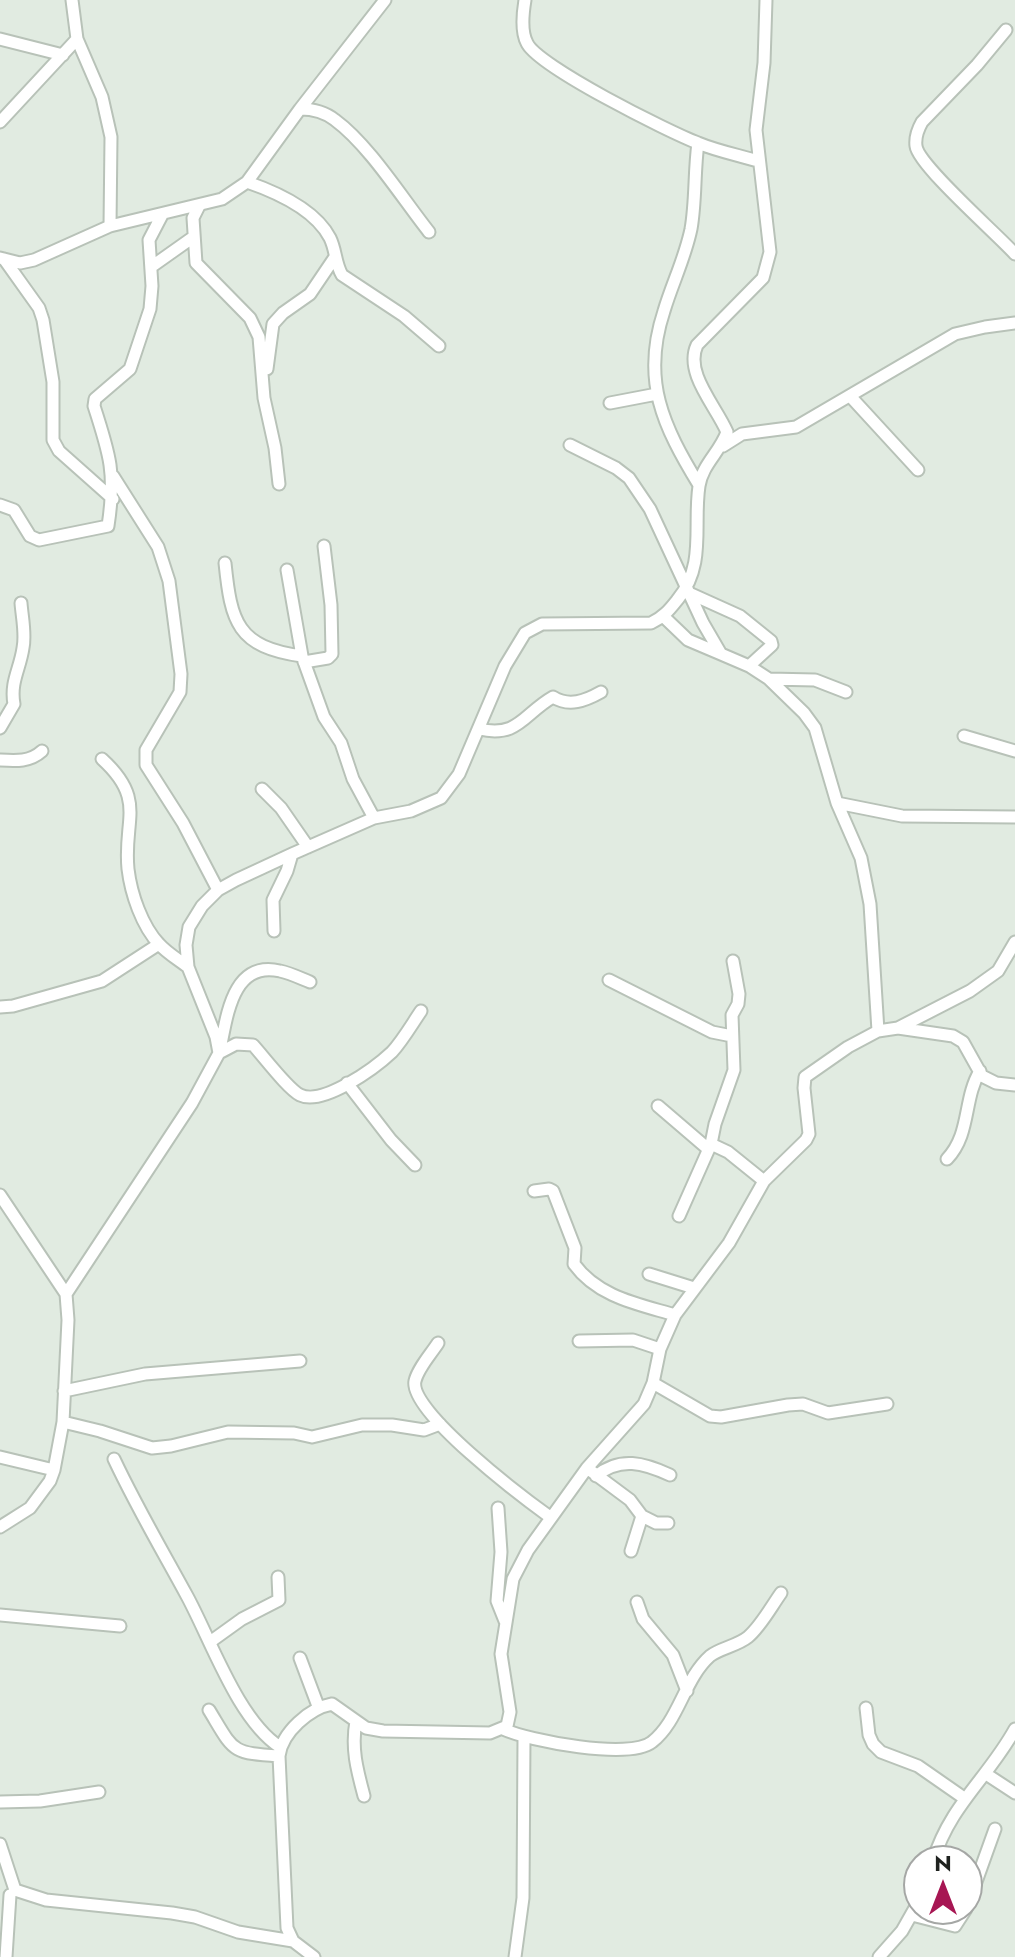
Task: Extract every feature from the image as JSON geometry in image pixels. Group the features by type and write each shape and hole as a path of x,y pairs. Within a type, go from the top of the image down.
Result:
{"street":[{"path":"72,0 77,39 102,97 111,137 110,226"},
{"path":"2,258 20,263 34,260 110,226 222,199 247,182 385,0"},
{"path":"525,0 526,43 540,58 598,94 698,143 758,161"},
{"path":"722,447 727,432 696,374 693,354 697,345 763,278 770,252 756,130 765,48 766,0"},
{"path":"1006,30 922,122 917,131 916,147 930,168 1015,254"},
{"path":"0,39 63,55"},
{"path":"0,122 77,39"},
{"path":"300,109 314,109 333,118 355,137 429,232"},
{"path":"698,143 691,228 658,332 654,356 660,410 671,439 699,485"},
{"path":"247,182 284,198 316,220 331,239 342,275 404,316 439,346"},
{"path":"199,206 193,218 196,263 250,318 259,337 264,398 279,484"},
{"path":"0,505 14,510 30,536 39,540 108,526 113,475 94,406 95,399 130,369 150,309 149,240 162,215"},
{"path":"151,267 192,238"},
{"path":"264,398 273,324 310,294 335,257"},
{"path":"2,258 39,308 43,320 53,382 53,440 59,451 113,499"},
{"path":"219,1053 216,1037 188,967 186,945 189,927 202,906 218,890 374,818 411,811 441,798 459,774 505,666 525,633 533,627 542,624 651,623 664,617 688,591 697,551 699,485 704,468 722,447 742,434 796,427 955,334 1015,323"},
{"path":"610,403 657,394"},
{"path":"850,396 918,470"},
{"path":"570,445 629,478 650,509 721,654"},
{"path":"113,475 153,538 162,558 169,581 181,674 180,692 146,750 146,765 183,823 218,890"},
{"path":"225,563 229,601 235,622 247,634 274,652 303,659 328,658 332,654 331,605 324,546"},
{"path":"287,570 303,659 324,717 341,743 353,779 374,818"},
{"path":"688,591 740,616 771,641 772,645 749,666"},
{"path":"0,728 14,704 11,687 18,673 24,644 21,603"},
{"path":"664,617 688,640 749,666 769,679 815,728 837,803 864,869 870,904 878,1031"},
{"path":"769,679 815,680 846,692"},
{"path":"479,729 496,733 512,729 553,697 563,703 576,702 601,692"},
{"path":"964,736 1015,751"},
{"path":"0,760 20,761 35,757 42,751"},
{"path":"102,759 124,783 129,798 128,869 142,921 159,944 188,967"},
{"path":"262,789 281,808 308,847"},
{"path":"837,803 902,816 1015,817"},
{"path":"274,931 273,900 292,854"},
{"path":"898,1028 970,991 998,971 1012,954 1015,942"},
{"path":"0,1007 102,981 159,944"},
{"path":"679,1216 709,1146 734,1070 732,1015 739,994 733,961"},
{"path":"66,1294 192,1103 219,1053 232,995 237,986 257,973 279,970 310,982"},
{"path":"609,980 712,1032 732,1036"},
{"path":"219,1053 236,1044 253,1045 289,1088 306,1097 325,1095 363,1075 393,1051 421,1011"},
{"path":"314,1957 293,1941 287,1928 279,1752 302,1720 318,1706 332,1704 366,1728 383,1731 490,1733 507,1726 510,1712 501,1654 513,1579 550,1517 592,1472 644,1404 653,1383 660,1349 675,1315 729,1243 764,1181 809,1134 805,1077 848,1047 878,1031 898,1028 953,1036 963,1042 982,1076 996,1083 1015,1085"},
{"path":"947,1159 956,1150 963,1135 974,1081 980,1071"},
{"path":"347,1083 391,1140 415,1165"},
{"path":"658,1106 709,1146 728,1152 764,1181"},
{"path":"534,1191 553,1191 575,1248 574,1264 581,1274 613,1297 675,1315"},
{"path":"0,1195 66,1294 68,1320 63,1422 54,1470 50,1481 30,1508 0,1527"},
{"path":"649,1274 694,1288"},
{"path":"579,1341 633,1340 660,1349"},
{"path":"438,1343 415,1380 417,1394 440,1424 492,1474 550,1517"},
{"path":"64,1391 145,1374 300,1361"},
{"path":"653,1383 710,1416 721,1417 788,1405 803,1404 828,1413 887,1404"},
{"path":"63,1422 152,1448 228,1432 294,1433 312,1437 362,1425 392,1425 424,1430 440,1424"},
{"path":"0,1457 54,1470"},
{"path":"114,1459 244,1708 279,1752"},
{"path":"592,1472 617,1463 632,1463 650,1466 670,1475"},
{"path":"592,1472 630,1500 642,1516 656,1523 668,1523"},
{"path":"498,1508 501,1552 497,1601 505,1621"},
{"path":"631,1551 642,1516"},
{"path":"210,1642 242,1619 279,1600 278,1577"},
{"path":"503,1729 524,1737 564,1744 636,1749 652,1743 712,1655 748,1637 781,1593"},
{"path":"637,1602 643,1619 673,1655 687,1691"},
{"path":"0,1615 120,1626"},
{"path":"300,1658 318,1706"},
{"path":"866,1708 873,1744 881,1752 918,1766 964,1798"},
{"path":"209,1710 229,1743 239,1751 246,1754 279,1752"},
{"path":"356,1721 353,1737 355,1764 364,1796"},
{"path":"940,1845 954,1812 1011,1742 1015,1729"},
{"path":"515,1957 523,1898 524,1737"},
{"path":"986,1774 1015,1793"},
{"path":"0,1802 40,1801 99,1792"},
{"path":"983,1863 995,1829"},
{"path":"0,1844 8,1894 6,1957"},
{"path":"8,1894 172,1913 195,1917 238,1932 293,1941"},
{"path":"879,1957 904,1925"}]}
